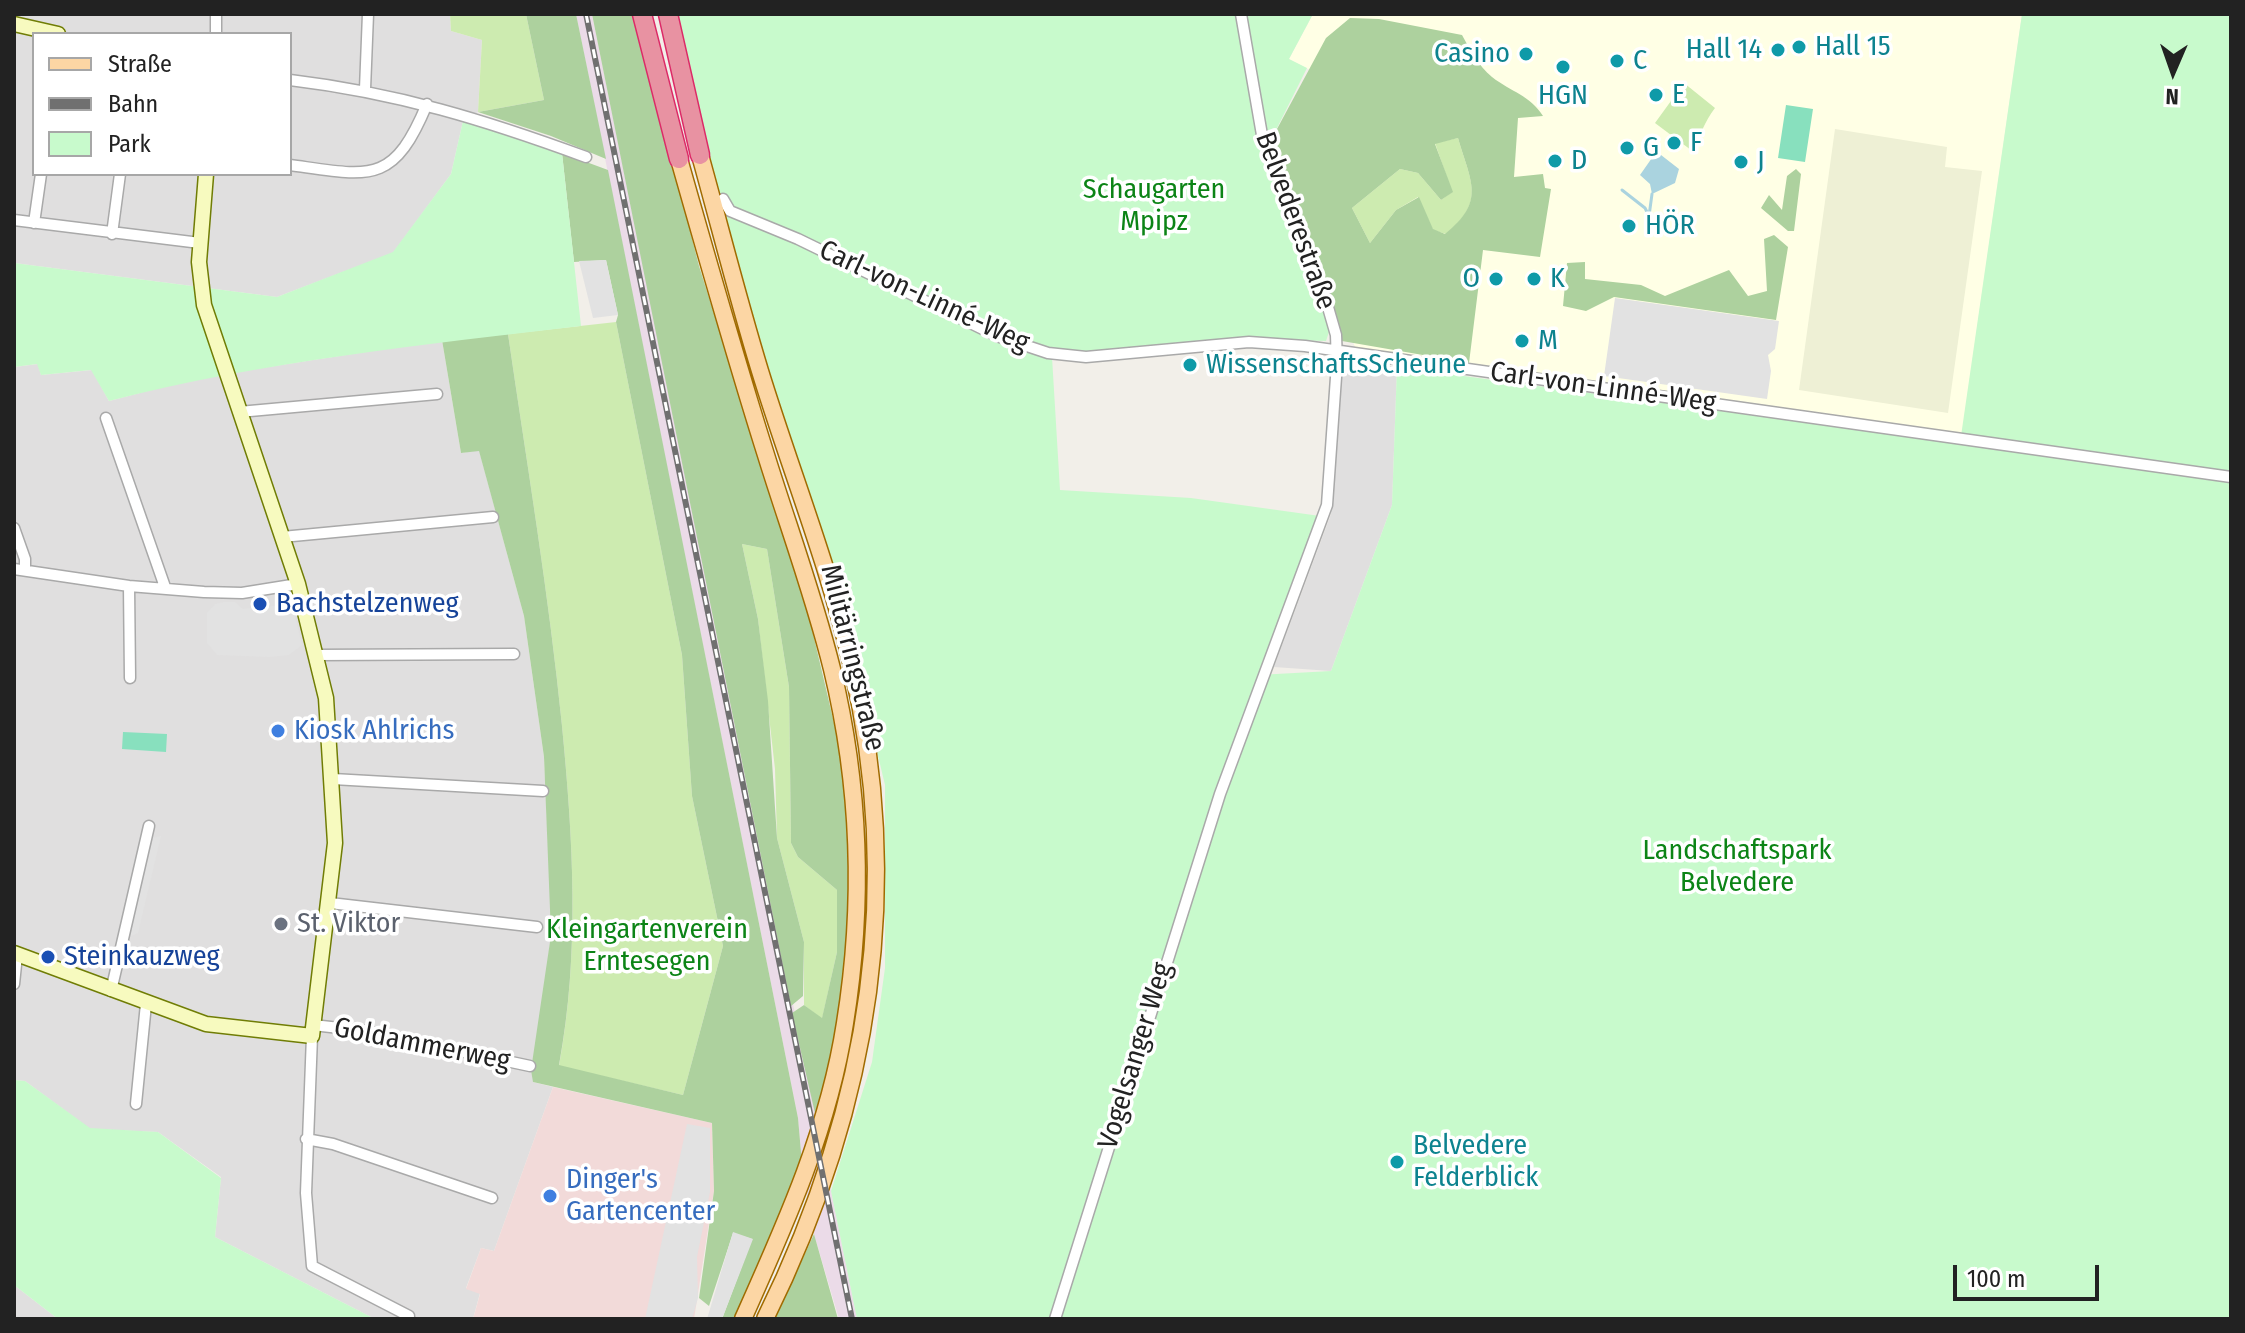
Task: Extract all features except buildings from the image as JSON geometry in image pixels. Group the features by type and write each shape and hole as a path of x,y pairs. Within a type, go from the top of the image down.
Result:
{"highway":[{"name":"Militärringstraße","path":"642,14 679,159"},
{"name":"Militärringstraße","path":"668,14 700,155"}],"main road":[{"name":"Militärringstraße","path":"700,155 759,369 816,540 852,666 872,781 877,847 874,954 850,1096 806,1231 765,1319"},
{"name":"Militärringstraße","path":"679,159 832,670 852,782 857,844 854,955 845,1025 831,1089 804,1176 743,1319"}],"street":[{"path":"365,89 368,14"},
{"name":"Belvederestraße","path":"1220,794 1327,505 1337,351 1327,300 1258,120 1241,14"},
{"path":"14,24 49,32"},
{"path":"292,80 365,89 427,104 510,128 586,157"},
{"path":"292,165 357,172 391,164 407,147 427,104"},
{"path":"34,223 41,176"},
{"path":"112,234 120,176"},
{"name":"Goldammerweg","path":"206,176 200,243 204,305 298,584 326,698 335,843 312,1030 306,1139 312,1266 409,1316"},
{"name":"Carl-von-Linné-Weg","path":"723,199 730,211 798,239 997,336 1048,353 1086,357 1249,342 1337,351 2231,477"},
{"path":"14,220 200,243"},
{"path":"239,412 437,394"},
{"path":"106,418 165,587"},
{"path":"282,537 493,517"},
{"path":"14,528 25,559 19,570 129,586 242,593 298,584"},
{"path":"129,586 130,678"},
{"path":"316,655 514,654"},
{"path":"333,779 543,791"},
{"name":"Vogelsanger Weg","path":"1055,1319 1220,794"},
{"path":"111,991 149,826"},
{"path":"330,903 537,927"},
{"path":"14,984 15,954 206,1024 312,1030"},
{"path":"136,1104 146,1004"},
{"name":"Goldammerweg","path":"312,1030 366,1031 530,1066"},
{"path":"306,1139 333,1144 492,1198"}],"shaded area":[{"path":"14,14 450,14 451,31 482,40 478,112 463,121 451,174 393,253 277,297 14,263"},
{"path":"576,14 592,14 857,1319 839,1319 814,1234 803,1175 798,1118"},
{"path":"1313,14 2022,14 1962,433 1356,350 1331,276 1312,71 1289,59"},
{"path":"1835,129 1947,147 1945,167 1982,171 1948,413 1799,390"},
{"path":"606,260 618,315 593,318 579,261"},
{"path":"1615,298 1779,321 1775,349 1768,355 1771,371 1767,399 1604,376"},
{"path":"442,340 461,453 479,450 524,616 544,757 551,911 551,935 533,1082 553,1087 494,1251 481,1248 466,1288 480,1293 473,1319 375,1319 215,1237 221,1177 158,1132 90,1129 25,1081 14,1080 14,367 38,364 41,375 92,370 109,401 197,378"},
{"path":"1343,360 1397,367 1392,505 1331,671 1274,667 1331,514"},
{"path":"235,602 243,609 292,604 302,645 289,655 217,655 207,643 207,613 215,604"},
{"path":"161,836 138,933 129,937 153,838"},
{"path":"553,1087 712,1123 714,1191 694,1319 473,1319 480,1294 466,1289 481,1248 494,1251"},
{"path":"687,1124 710,1128 710,1192 697,1257 698,1298 692,1319 645,1319"},
{"path":"733,1232 753,1239 722,1319 707,1319"},
{"path":"14,1285 58,1319 14,1319"}],"green space":[{"path":"450,14 526,14 544,100 478,112 482,40 451,31"},
{"path":"526,14 576,14 606,159 551,136 478,112 544,100"},
{"path":"592,14 635,14 699,266 807,608 842,757 850,885 841,1013 817,1122 792,1013 804,1005 822,1018 837,952 837,890 798,857 791,843 789,687 767,549 742,544 758,619 768,701 777,838 804,942 803,996 791,1006"},
{"name":"Landschaftspark Belvedere","path":"671,14 1313,14 1289,59 1307,68 1270,142 1330,299 1330,329 1326,341 1241,339 1052,357 1060,490 1191,498 1320,516 1258,675 1331,671 1392,505 1397,367 1960,443 2022,14 2231,14 2231,1319 857,1319 831,1191 872,1062 885,968 885,785 839,592 784,424 726,225"},
{"path":"1350,18 1379,19 1462,35 1487,72 1526,98 1543,116 1518,118 1514,177 1543,174 1545,188 1551,189 1540,257 1483,250 1469,363 1342,341 1330,299 1270,142 1326,38","holes":["1458,138 1472,190 1471,201 1458,222 1445,234 1433,229 1419,197 1396,210 1370,243 1352,208 1400,169 1418,173 1441,200 1453,192 1435,144"]},
{"path":"1684,83 1715,108 1691,150 1655,123"},
{"path":"1786,105 1813,109 1805,162 1778,158"},
{"path":"463,121 562,153 581,326 285,365 109,401 91,370 41,375 37,364 14,367 14,263 277,297 393,252 451,174"},
{"path":"1458,138 1472,190 1467,211 1459,222 1446,234 1433,230 1418,197 1396,210 1370,243 1352,208 1400,169 1418,173 1441,200 1452,192 1435,143"},
{"path":"562,153 608,170 798,1118 803,1175 736,1319 722,1319 752,1239 733,1233 709,1306 699,1298 714,1191 712,1123 533,1082 531,1070 551,935 544,757 524,616 479,451 461,453 442,340 508,334 551,628 569,811 572,938 566,1023 559,1065 683,1095 723,946 692,796 682,655 616,322 618,315 606,260 574,262"},
{"path":"1796,169 1801,174 1794,231 1788,231 1761,208 1769,195 1782,210 1787,176"},
{"path":"1774,235 1788,247 1776,320 1614,297 1586,311 1563,306 1567,263 1585,262 1585,279 1641,285 1665,296 1729,270 1748,296 1767,291 1764,239"},
{"name":"Kleingartenverein Erntesegen","path":"616,322 682,655 692,796 723,946 683,1095 559,1066 566,1024 572,939 569,811 551,628 508,334"},
{"path":"742,544 767,549 789,687 791,843 798,857 837,890 837,952 822,1019 804,1005 804,942 777,838 775,769 758,619"},
{"path":"123,732 167,734 166,752 122,749"},
{"path":"14,1080 25,1081 90,1128 158,1132 221,1178 215,1237 375,1319 58,1319 14,1285"},
{"path":"814,1234 838,1319 775,1319"}],"water":[{"path":"1654,155 1661,155 1679,169 1675,183 1652,194 1650,184 1640,175"}],"waterway":[{"path":"1622,190 1648,214"},
{"path":"1652,194 1649,216 1666,232"}],"railway":[{"path":"586,14 852,1319"}],"place":[{"name":"Hall 15","path":"1799,47"},
{"name":"Hall 14","path":"1778,50"},
{"name":"Casino","path":"1526,54"},
{"name":"C","path":"1617,61"},
{"name":"HGN","path":"1563,67"},
{"name":"E","path":"1656,95"},
{"name":"F","path":"1674,143"},
{"name":"G","path":"1627,148"},
{"name":"D","path":"1555,161"},
{"name":"J","path":"1741,162"},
{"name":"HÖR","path":"1629,226"},
{"name":"O","path":"1496,279"},
{"name":"K","path":"1534,279"},
{"name":"M","path":"1522,341"},
{"name":"WissenschaftsScheune","path":"1190,365"},
{"name":"Bachstelzenweg","path":"260,604"},
{"name":"Kiosk Ahlrichs","path":"278,731"},
{"name":"St. Viktor","path":"281,924"},
{"name":"Steinkauzweg","path":"48,957"},
{"name":"Belvedere Felderblick","path":"1397,1162"},
{"name":"Dinger's Gartencenter","path":"550,1196"}],"park label":[{"name":"Schaugarten Mpipz","path":"1154,206"}]}
